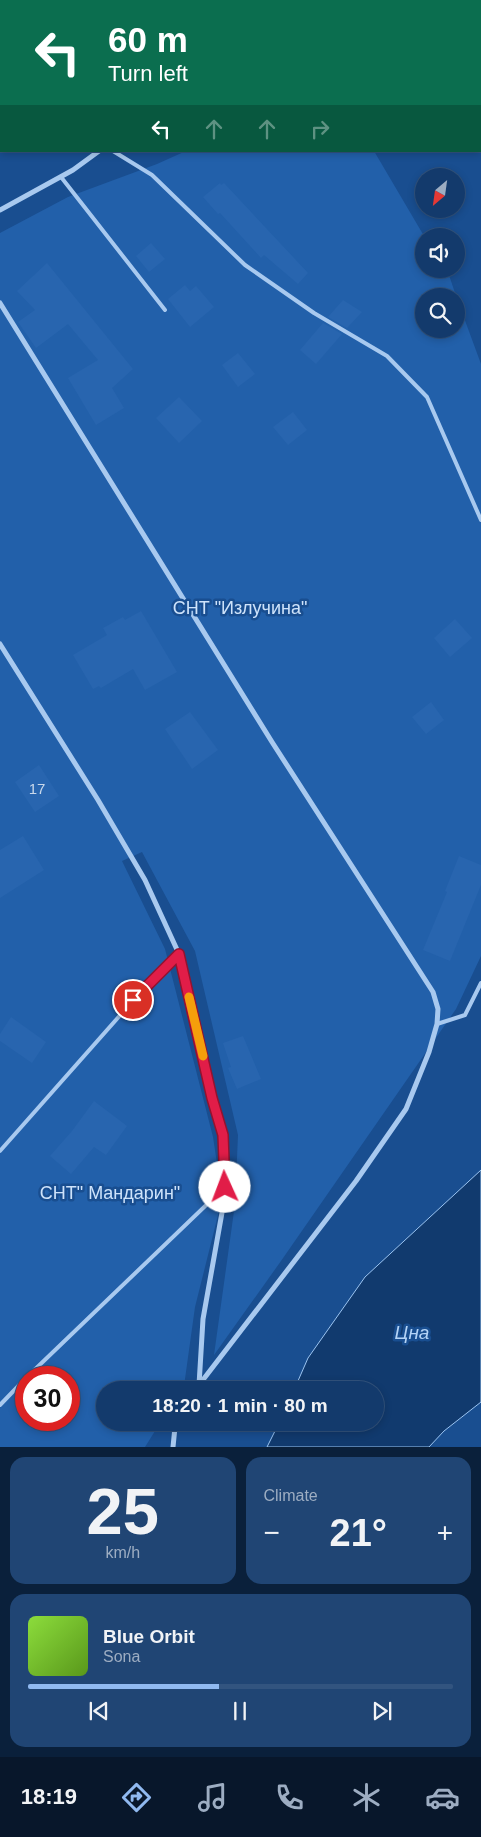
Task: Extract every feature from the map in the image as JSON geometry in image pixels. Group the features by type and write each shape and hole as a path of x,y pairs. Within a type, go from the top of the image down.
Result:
{"street":[{"path":"0,210 61,177 98,152"},
{"path":"0,304 272,742 433,992 438,1009 437,1024 429,1052 406,1109 356,1181 203,1381"},
{"path":"0,644 98,800 140,872 179,954 212,1098 223,1135 225,1187 203,1319 199,1381"},
{"path":"173,1447 175,1431"}],"lane":[{"path":"114,152 152,175 245,265 314,312 387,356 394,363 427,397 481,520"},
{"path":"61,177 165,310"},
{"path":"0,1151 146,986 179,954"},
{"path":"437,1024 465,1014 481,983"},
{"path":"39,1366 225,1187"},
{"path":"0,1405 15,1389"}],"green space":[{"name":"СНТ \"Излучина\"","path":"184,152 375,152 419,228 415,228 415,278 450,278 453,288 415,288 415,338 465,338 465,320 481,364 481,956 456,1009 214,1355 235,1204 238,1135 195,951 142,852 122,861 165,949 213,1137 220,1183 220,1207 195,1307 185,1381 96,1381 96,1431 155,1431 145,1447 0,1447 0,233 68,197"}],"water":[{"name":"Цна","path":"481,1170 481,1402 444,1431 429,1447 267,1447 275,1431 384,1431 384,1381 298,1381 308,1358 365,1277"}],"building":[{"path":"220,183 221,185 224,183 308,273 298,284 264,255 261,258 203,197"},
{"path":"151,243 165,259 149,272 136,256"},
{"path":"47,263 133,369 112,388 124,408 96,425 68,378 98,360 68,324 36,348 18,322 35,310 17,291"},
{"path":"185,285 190,291 196,286 214,307 190,327 168,299"},
{"path":"343,300 362,312 347,328 328,317"},
{"path":"323,323 342,334 316,364 300,350"},
{"path":"238,353 255,374 238,387 222,365"},
{"path":"179,397 202,421 179,443 156,418"},
{"path":"293,412 307,430 288,445 273,427"},
{"path":"141,611 177,672 145,690 133,669 101,688 99,686 93,689 73,655 107,635 103,628 123,617 125,620"},
{"path":"455,619 472,638 450,657 434,638"},
{"path":"431,702 444,720 426,734 412,717"},
{"path":"190,712 218,750 192,769 165,729"},
{"path":"39,765 59,796 35,812 15,782"},
{"path":"23,836 44,870 0,898 0,850"},
{"path":"459,856 481,865 481,885 450,961 423,950 447,892 445,891"},
{"path":"11,1017 46,1042 32,1063 0,1041 0,1034"},
{"path":"243,1036 261,1079 237,1089 228,1068 231,1067 223,1043"},
{"path":"94,1101 127,1126 106,1155 94,1147 71,1174 50,1156 72,1131"}],"slow traffic":[{"path":"189,997 203,1056"}],"route":[{"path":"133,1000 179,954 212,1098 223,1135 225,1187"}],"park label":[{"name":"СНТ\" Мандарин\"","path":"110,1193"}]}
